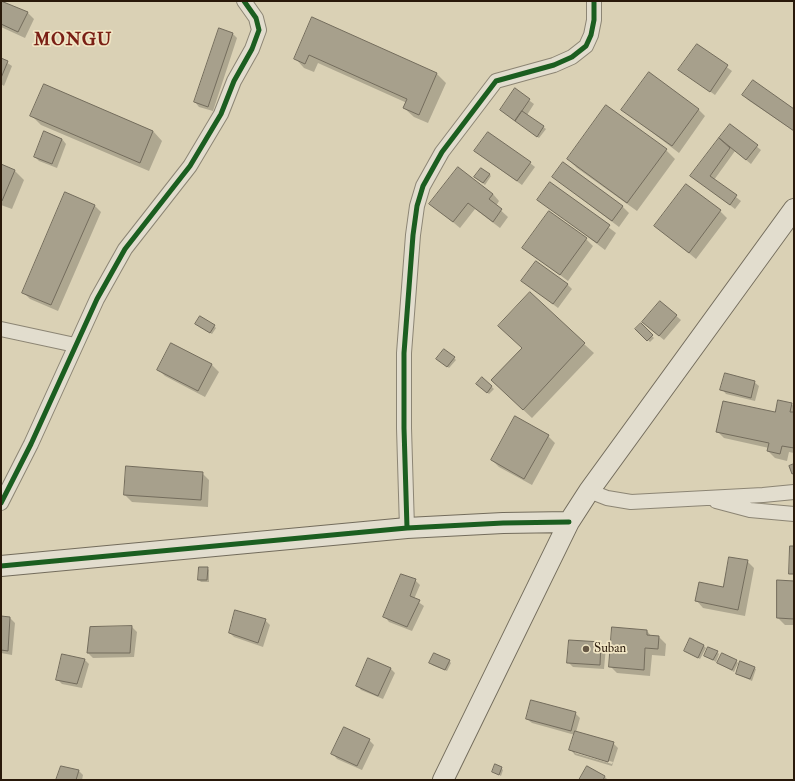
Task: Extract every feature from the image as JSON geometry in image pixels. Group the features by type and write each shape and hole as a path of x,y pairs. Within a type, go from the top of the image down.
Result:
{"main road":[{"path":"443,780 569,522 589,490 794,209"},
{"path":"1,566 407,528 503,523 569,522"}],"street":[{"path":"1,503 31,444 97,299 125,249 190,166 221,114 234,81 252,49 259,30 256,18 244,1"},
{"path":"407,528 404,428 404,353 413,235 417,206 423,186 442,152 496,82 554,65 572,57 586,46 591,35 594,20 594,1"},
{"path":"1,329 75,345"},
{"path":"589,490 607,498 631,502 794,492"},
{"path":"708,498 730,506 750,510 794,514"}],"building":[{"path":"1,1 28,12 18,32 1,24"},
{"path":"312,17 437,73 419,115 403,108 407,99 309,55 305,64 294,59"},
{"path":"219,28 233,33 208,107 194,102"},
{"path":"697,44 728,65 710,92 678,70"},
{"path":"1,58 8,61 1,78"},
{"path":"649,72 699,109 672,146 621,110"},
{"path":"753,80 794,109 794,131 742,95"},
{"path":"44,84 153,131 140,163 30,116"},
{"path":"515,88 530,99 515,121 500,110"},
{"path":"606,105 667,149 627,203 567,159"},
{"path":"522,111 544,126 537,137 515,121"},
{"path":"730,124 758,145 746,160 719,138"},
{"path":"44,131 62,139 52,164 34,157"},
{"path":"488,132 531,162 517,181 474,151"},
{"path":"719,138 730,148 710,176 737,195 730,205 690,176"},
{"path":"563,162 623,206 612,221 552,177"},
{"path":"1,164 15,170 2,201 1,200"},
{"path":"458,167 493,194 489,199 502,209 493,222 468,203 453,222 429,204"},
{"path":"481,168 490,174 483,183 474,177"},
{"path":"550,182 610,225 597,243 537,200"},
{"path":"686,184 721,210 689,253 654,226"},
{"path":"65,192 95,205 51,305 22,293"},
{"path":"549,211 587,238 560,275 522,248"},
{"path":"536,261 568,284 553,304 521,281"},
{"path":"530,292 585,343 523,410 491,380 522,348 498,326"},
{"path":"660,301 677,315 659,336 642,322"},
{"path":"200,316 215,325 210,333 195,324"},
{"path":"641,323 653,335 647,341 635,329"},
{"path":"171,343 212,364 198,391 157,370"},
{"path":"444,349 455,357 447,367 436,359"},
{"path":"725,373 755,381 751,398 720,390"},
{"path":"482,377 492,386 487,393 476,384"},
{"path":"778,400 792,403 790,412 794,412 794,448 782,446 780,454 767,451 769,443 716,432 723,401 775,412"},
{"path":"515,416 549,435 524,479 491,460"},
{"path":"794,464 794,473 792,474 789,466"},
{"path":"126,466 203,472 201,500 124,495"},
{"path":"790,546 794,546 794,574 789,574"},
{"path":"729,557 748,560 738,610 695,601 699,582 723,587"},
{"path":"199,567 208,567 207,580 198,580"},
{"path":"401,574 416,579 410,596 420,600 407,627 383,617"},
{"path":"777,580 794,581 794,619 777,618"},
{"path":"235,610 266,619 258,643 229,633"},
{"path":"1,616 10,617 8,651 1,650"},
{"path":"132,626 130,653 87,653 90,627"},
{"path":"612,627 647,630 647,635 659,636 658,649 645,648 644,670 609,667"},
{"path":"690,638 704,645 698,658 684,651"},
{"path":"569,640 601,642 600,665 567,663"},
{"path":"708,647 718,651 713,660 704,656"},
{"path":"434,653 450,660 445,670 429,663"},
{"path":"722,653 737,660 732,670 717,663"},
{"path":"62,654 85,659 77,684 56,680"},
{"path":"368,658 391,668 378,696 356,686"},
{"path":"740,661 755,667 750,679 736,674"},
{"path":"531,700 576,712 571,731 526,719"},
{"path":"344,727 370,739 357,766 331,754"},
{"path":"575,731 614,742 608,762 569,750"},
{"path":"495,764 502,767 499,775 492,772"},
{"path":"61,766 79,770 76,780 56,780"},
{"path":"587,766 605,776 603,780 579,780"}],"cycle path":[{"path":"1,503 31,444 97,299 125,249 190,166 221,114 234,81 252,49 259,30 256,18 244,1"},
{"path":"407,528 404,428 404,353 413,235 417,206 423,186 442,152 496,81 554,65 572,57 586,46 591,35 594,20 594,1"},
{"path":"1,566 407,528 503,523 569,522"}],"place":[{"name":"Suban","path":"586,649"}],"district":[{"name":"MONGU","path":"73,41"}]}
